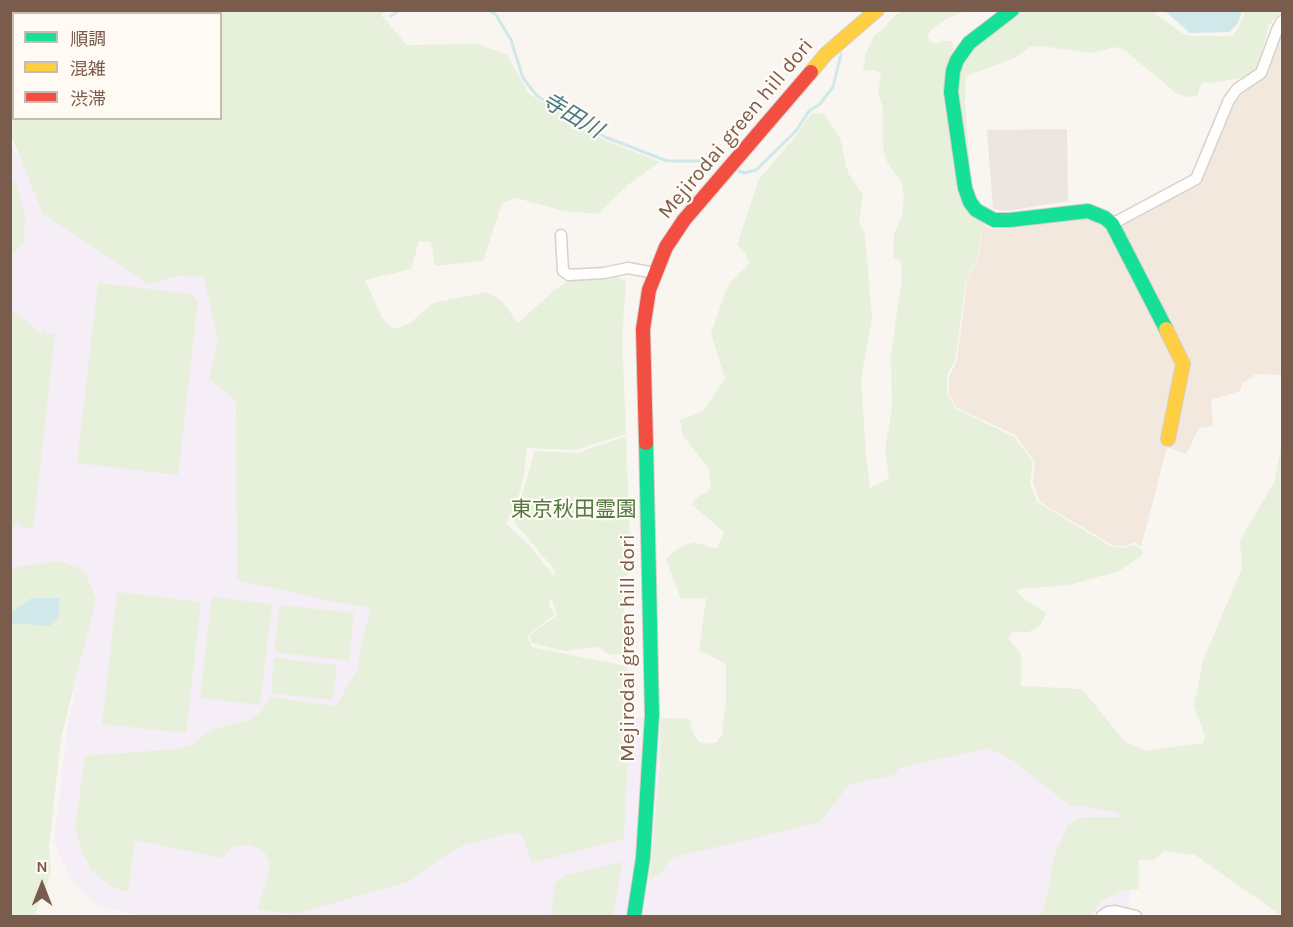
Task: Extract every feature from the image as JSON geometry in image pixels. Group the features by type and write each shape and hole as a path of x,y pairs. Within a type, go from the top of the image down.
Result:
{"street":[{"name":"Mejirodai green hill dori","path":"641,831 640,763 643,667 634,329 638,299 650,272 661,237 678,212 807,61 861,10"},
{"name":"Mejirodai green hill dori","path":"650,272 684,220 826,54 877,10"},
{"path":"1012,10 969,43 953,71 951,92 965,188 970,202 976,210 994,220 1088,211 1105,218 1112,224 1182,359 1168,439"},
{"path":"1112,224 1198,176 1229,100 1237,89 1261,73 1282,21"},
{"path":"561,235 563,271 568,275 604,273 628,268 650,272"},
{"path":"624,916 641,831"},
{"path":"633,916 641,831"},
{"path":"1102,916 1115,910 1136,916"}],"shaded area":[{"path":"1282,32 1282,375 1254,374 1242,383 1240,391 1211,400 1213,426 1199,428 1186,454 1167,447 1141,547 1135,542 1125,546 1114,546 1040,502 1033,483 1035,462 1015,435 956,407 949,394 949,377 957,361 967,281 979,256 983,225 999,229 1078,218 1097,222 1109,232 1200,183 1237,99 1249,87 1262,80 1269,69"},
{"path":"1067,129 1068,201 1007,211 993,209 987,130"},
{"path":"10,144 56,213 256,274 518,669 631,677 631,717 690,719 690,736 699,748 999,722 1140,797 1128,909 1110,906 1095,916 145,916 98,907 70,879 54,841 66,738 91,601 11,576"}],"green space":[{"name":"東京秋田霊園","path":"388,10 381,15 407,45 478,44 507,55 529,94 604,140 660,162 629,184 598,214 564,211 516,198 502,203 483,261 435,266 431,242 419,241 411,269 365,280 381,316 393,329 409,324 433,303 486,292 502,301 518,323 572,278 619,277 626,282 622,336 626,434 575,450 527,448 517,503 506,524 529,545 554,576 555,570 514,522 535,451 577,453 626,436 631,571 623,580 625,654 610,655 598,647 565,651 532,643 529,636 557,615 551,597 549,604 554,615 527,636 532,647 626,666 631,677 624,839 532,863 522,834 501,835 462,846 410,881 295,914 258,910 271,863 264,851 249,844 231,848 223,858 135,840 128,892 112,887 92,871 82,852 75,828 85,756 178,749 193,744 212,730 248,720 261,712 270,697 336,706 359,667 359,653 371,608 237,580 236,401 209,379 218,340 204,277 176,276 149,284 43,214 11,135 10,60 12,51 12,120 222,120 222,12 21,11"},
{"path":"903,11 966,11 946,19 931,30 927,37 933,44 952,41 953,49 949,60 951,65 963,67 969,52 1019,11 1154,11 1185,35 1232,36 1238,29 1245,11 1282,11 1269,25 1257,69 1250,75 1239,78 1214,83 1204,82 1200,85 1197,96 1189,97 1176,93 1123,49 1114,47 1091,53 1041,46 1029,47 1017,57 966,76 965,102 970,169 964,203 970,214 983,223 978,256 966,281 955,360 947,375 947,393 955,408 1014,437 1033,462 1030,483 1037,502 1112,547 1124,548 1134,545 1142,550 1143,554 1140,557 1119,571 1069,585 1016,591 1046,613 1041,624 1029,632 1013,632 1008,638 1021,654 1021,686 1080,689 1124,741 1145,751 1203,743 1205,736 1194,706 1203,661 1242,568 1240,540 1274,483 1282,443 1282,916 1195,855 1165,851 1154,860 1139,860 1139,889 1123,890 1101,901 1091,916 1041,916 1048,893 1053,858 1069,823 1082,817 1123,817 1116,812 1070,806 1011,759 988,748 899,768 894,775 849,784 820,822 671,858 660,874 650,878 660,765 661,718 690,719 693,734 699,742 710,744 717,742 722,734 726,700 726,664 699,650 706,598 681,599 666,559 679,548 693,542 717,549 724,532 691,504 700,495 708,492 711,484 708,468 683,436 680,420 702,412 725,379 711,333 728,285 750,263 745,253 737,245 759,179 795,137 811,114 823,113 840,138 848,173 863,195 859,223 865,234 872,319 861,378 870,488 889,478 885,450 892,408 891,353 902,280 901,261 893,258 894,234 902,215 904,198 901,182 887,162 883,148 883,108 878,93 881,74 875,70 863,71 866,53 874,36 894,16"},
{"path":"10,177 16,185 25,215 24,243 11,256"},
{"path":"98,283 192,294 198,301 178,475 77,463"},
{"path":"11,311 32,325 41,337 42,332 55,334 32,528 19,526 19,522 11,529"},
{"path":"59,561 84,570 96,599 61,738 49,848 51,870 34,916 11,916 10,568"},
{"path":"117,592 201,602 186,733 102,724"},
{"path":"212,597 272,604 260,705 200,698"},
{"path":"280,605 354,613 349,661 274,652"},
{"path":"274,658 337,665 333,700 271,693"},
{"path":"622,862 613,916 551,916 555,883 566,875"}],"water":[{"path":"1165,11 1242,11 1238,23 1229,32 1190,33"},
{"path":"32,598 59,598 59,616 49,626 11,623 11,613"}],"waterway":[{"name":"寺田川","path":"391,16 399,10"},
{"name":"寺田川","path":"489,10 496,15 511,40 523,78 537,96 605,137 667,161 703,161"},
{"name":"寺田川","path":"739,171 744,173 756,170 796,131 809,111 820,104 833,87 841,54"}],"traffic: fast":[{"path":"1012,10 969,43 957,60 953,71 951,92 965,188 970,202 976,210 994,220 1088,211 1105,218 1112,224 1166,329"},
{"path":"634,916 643,858 652,715 646,443"}],"traffic: slow":[{"path":"811,72 826,54 877,10"},
{"path":"1166,329 1183,364 1168,439"}],"traffic: jam":[{"path":"646,443 643,329 649,290 666,247 684,220 811,72"}]}
